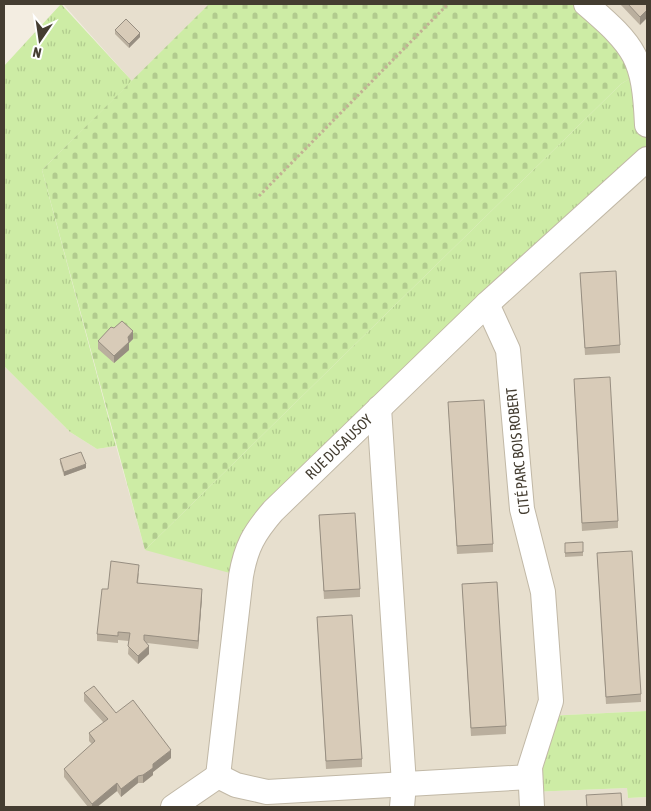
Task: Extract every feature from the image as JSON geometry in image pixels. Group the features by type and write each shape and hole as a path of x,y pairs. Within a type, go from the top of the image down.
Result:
{"street":[{"path":"586,4 620,33 632,50 642,71 647,125"},
{"name":"RUE DUSAUSOY","path":"218,776 245,553 256,530 273,511 487,304 647,159"},
{"name":"CITÉ PARC BOIS ROBERT","path":"487,304 508,350 522,509 543,592 551,701 530,767 532,807"},
{"path":"379,408 403,796"},
{"path":"173,807 218,776 236,785 266,792 403,796 530,778"}],"path":[{"path":"259,196 448,4"}],"shaded area":[{"path":"63,4 209,4 132,81"},
{"path":"586,4 647,4 647,125"},
{"path":"647,159 647,711 546,716 531,792 627,788 628,798 647,797 647,807 4,807 4,366 70,432 97,449 116,446 145,550 245,553"}],"green space":[{"path":"61,4 132,81 42,170 116,446 97,449 70,432 4,366 4,66"},
{"path":"209,4 586,4 642,71 621,84 145,550 42,170"},
{"path":"642,71 647,125 647,159 273,511 241,576 145,550 621,84"},
{"path":"647,711 647,797 628,798 627,788 531,792 546,716"}],"building":[{"path":"628,4 647,4 647,10 640,17"},
{"path":"126,19 140,33 129,44 115,30"},
{"path":"616,271 620,345 585,348 580,273"},
{"path":"122,321 133,331 128,337 129,342 114,356 98,341 111,327 114,328"},
{"path":"610,377 618,521 582,523 574,379"},
{"path":"484,400 493,544 457,546 448,402"},
{"path":"81,452 86,464 64,472 60,459"},
{"path":"355,513 360,589 324,591 319,515"},
{"path":"583,542 583,552 565,553 565,543"},
{"path":"632,551 641,694 606,697 597,553"},
{"path":"111,561 139,565 137,583 202,589 198,641 144,635 144,640 149,646 138,656 128,646 130,633 118,632 118,636 97,634 102,589 108,589"},
{"path":"497,582 506,726 471,728 462,584"},
{"path":"352,615 362,759 326,761 317,617"},
{"path":"94,686 116,713 133,700 171,750 153,764 153,768 143,775 138,776 121,789 117,783 92,804 64,769 95,741 89,733 108,719 84,693"},
{"path":"621,793 622,807 587,807 586,795"}]}
